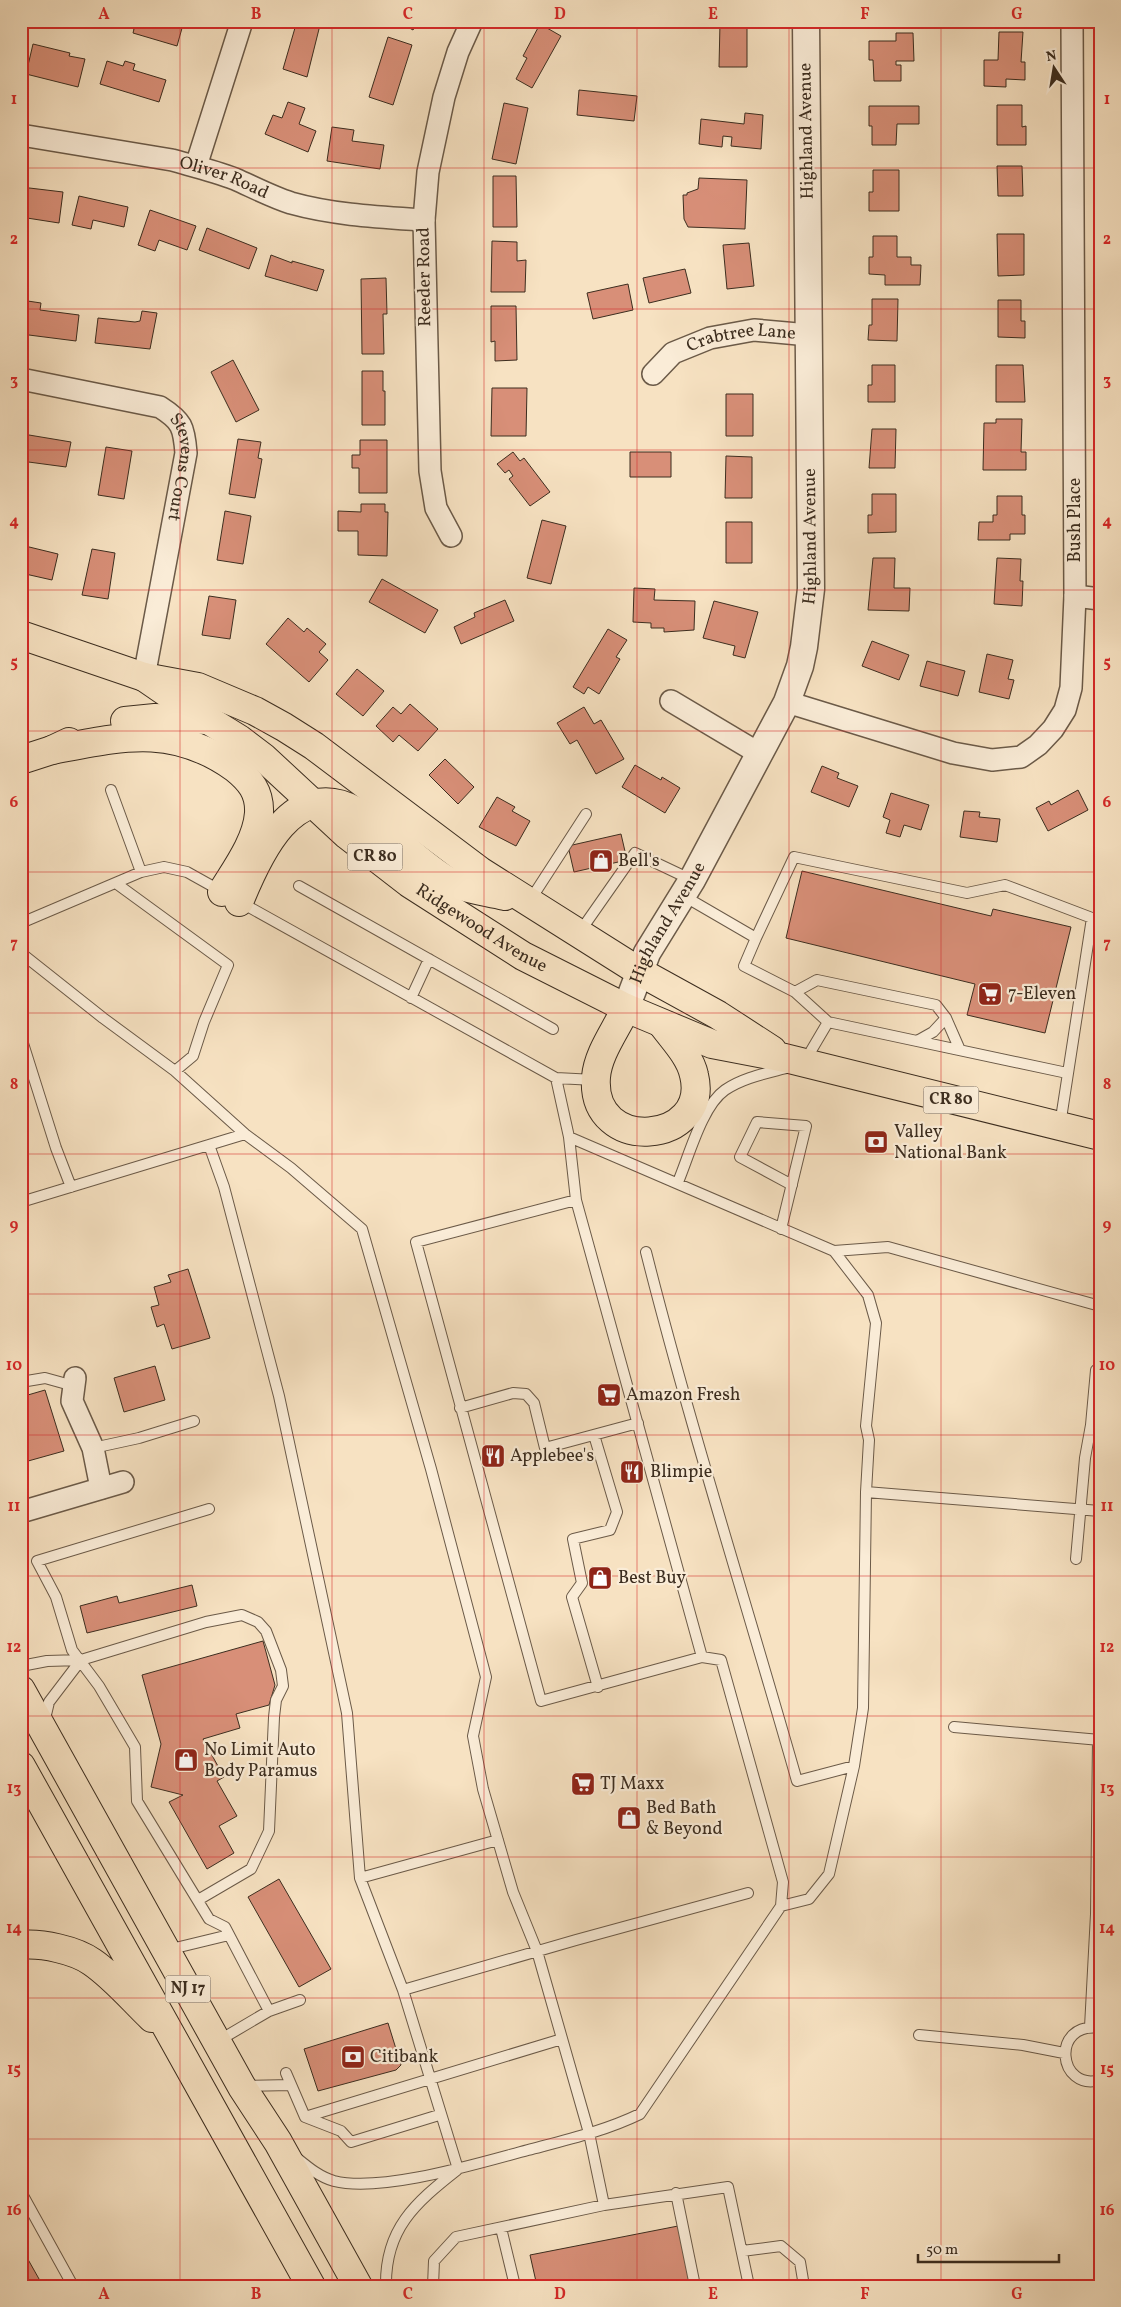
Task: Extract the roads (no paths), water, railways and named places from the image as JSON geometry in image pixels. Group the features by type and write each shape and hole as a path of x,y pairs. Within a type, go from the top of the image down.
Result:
{"main road":[{"name":"Ridgewood Avenue","path":"21,635 144,677 198,687 255,711 314,746 440,843 529,902 640,972 794,1061"},
{"name":"Ridgewood Avenue","path":"144,677 264,758 347,835 442,906 523,956 626,1008 712,1044 794,1061 1100,1136"},
{"path":"52,750 97,727 116,722 155,718 210,720"},
{"path":"21,760 52,750 138,736 188,743 211,753 241,773 255,788 259,812 257,825 230,897"},
{"path":"230,897 251,874 276,831 292,815 312,804 339,804 358,812 452,883 529,902"},
{"path":"626,1008 599,1061 596,1080 601,1106 613,1121 630,1130 650,1133 660,1131 677,1123 690,1108 696,1083 687,1059 662,1024"},
{"name":"NJ 17","path":"21,1690 242,2086 278,2142 358,2286"},
{"name":"NJ 17","path":"21,1766 311,2286"},
{"path":"21,1946 30,1944 57,1948 92,1962 172,2037"}],"street":[{"path":"196,166 242,21"},
{"name":"Reeder Road","path":"451,536 436,508 430,471 424,220 428,172 442,107 458,52 472,21"},
{"name":"Highland Avenue","path":"626,1008 647,953 687,888 760,754 787,702 800,666 810,609 806,21"},
{"name":"Bush Place","path":"787,702 953,753 992,760 1021,756 1038,744 1053,729 1064,710 1071,688 1075,596 1072,21"},
{"name":"Oliver Road","path":"21,135 196,166 234,179 288,202 316,210 349,215 424,220"},
{"name":"Crabtree Lane","path":"652,374 673,353 710,338 754,330 809,335"},
{"name":"Stevens Court","path":"21,379 160,406 177,418 184,432 186,453 144,677"},
{"path":"1075,596 1100,599"},
{"path":"671,701 760,754"},
{"path":"74,1382 72,1401 94,1448 101,1488"},
{"path":"21,1512 123,1482"}],"lane":[{"path":"111,790 141,872"},
{"path":"529,902 586,814"},
{"path":"578,933 635,853 756,938"},
{"path":"1060,1126 1092,918 1005,885 967,892 794,857 744,966 795,992 828,1022 1067,1073"},
{"path":"21,923 117,884 141,872 164,867 187,872 556,1078 596,1080"},
{"path":"117,884 228,965 204,1022 193,1056 175,1070"},
{"path":"299,886 554,1029"},
{"path":"21,953 103,1018 175,1070 245,1134 291,1168 362,1228 428,1460 486,1677 473,1736 483,1789 513,1892 537,1952 589,2133 604,2205"},
{"path":"411,998 430,959"},
{"path":"795,992 817,980 936,1005 946,1018 960,1050"},
{"path":"917,1041 933,1032 946,1018"},
{"path":"678,1182 709,1106 724,1090 794,1061 828,1022"},
{"path":"21,1037 56,1148 71,1187"},
{"path":"556,1078 569,1137 576,1200 702,1657"},
{"path":"781,1229 792,1184 806,1126 757,1122 740,1157 792,1184"},
{"path":"21,1202 245,1134"},
{"path":"569,1137 678,1182 834,1251 888,1247 1100,1306"},
{"path":"209,1145 224,1187 279,1396 347,1713 360,1878 403,1990 439,2115 458,2170"},
{"path":"278,2142 312,2171 334,2181 362,2184 458,2170 621,2123 640,2114 781,1906 783,1882 721,1660 702,1657 598,1687 541,1701 416,1242 576,1200"},
{"path":"781,1906 810,1899 828,1874 854,1766 863,1708 866,1492 869,1440 866,1426 876,1323 868,1295 834,1251"},
{"path":"646,1252 675,1366 740,1582 797,1782 854,1766"},
{"path":"1076,1559 1096,1370"},
{"path":"21,1382 45,1378 74,1382"},
{"path":"460,1408 513,1393 526,1394 534,1403 545,1448 638,1423"},
{"path":"94,1448 139,1438 194,1421"},
{"path":"594,1435 617,1512 610,1530 573,1539 582,1583 572,1597 598,1687"},
{"path":"866,1492 1100,1511"},
{"path":"209,1510 37,1561 56,1597 72,1650 99,1686 135,1747 137,1800 209,1919 225,1927 269,2011"},
{"path":"21,1666 47,1661 81,1660 206,1622 242,1615 258,1622 266,1631 281,1670 282,1686 276,1700 274,1717 269,1831 251,1869 198,1900"},
{"path":"43,1729 49,1702 81,1660"},
{"path":"954,1727 1099,1740 1095,2027 1082,2028 1070,2038 1064,2053 1066,2062 1077,2077 1085,2081 1100,2080"},
{"path":"360,1878 498,1840"},
{"path":"403,1990 748,1894"},
{"path":"166,1950 229,1935"},
{"path":"218,2042 269,2011 300,2000"},
{"path":"918,2035 1023,2045 1064,2053"},
{"path":"305,2117 562,2038"},
{"path":"286,2073 305,2117 342,2131 351,2142 439,2115"},
{"path":"242,2086 291,2084"},
{"path":"386,2286 386,2266 396,2232 412,2209 431,2190 458,2170"},
{"path":"433,2286 434,2261 456,2237 604,2205 728,2186 749,2286"},
{"path":"21,2192 73,2286"},
{"path":"676,2193 695,2286"},
{"path":"501,2228 515,2286"},
{"path":"742,2251 782,2246 800,2262 804,2286"}],"place":[{"name":"Bell's","path":"601,861"},
{"name":"7-Eleven","path":"990,994"},
{"name":"Valley National Bank","path":"876,1142"},
{"name":"Amazon Fresh","path":"609,1395"},
{"name":"Applebee's","path":"493,1456"},
{"name":"Blimpie","path":"632,1472"},
{"name":"Best Buy","path":"600,1578"},
{"name":"No Limit Auto Body Paramus","path":"186,1760"},
{"name":"TJ Maxx","path":"583,1784"},
{"name":"Bed Bath & Beyond","path":"629,1818"},
{"name":"Citibank","path":"353,2057"}]}
